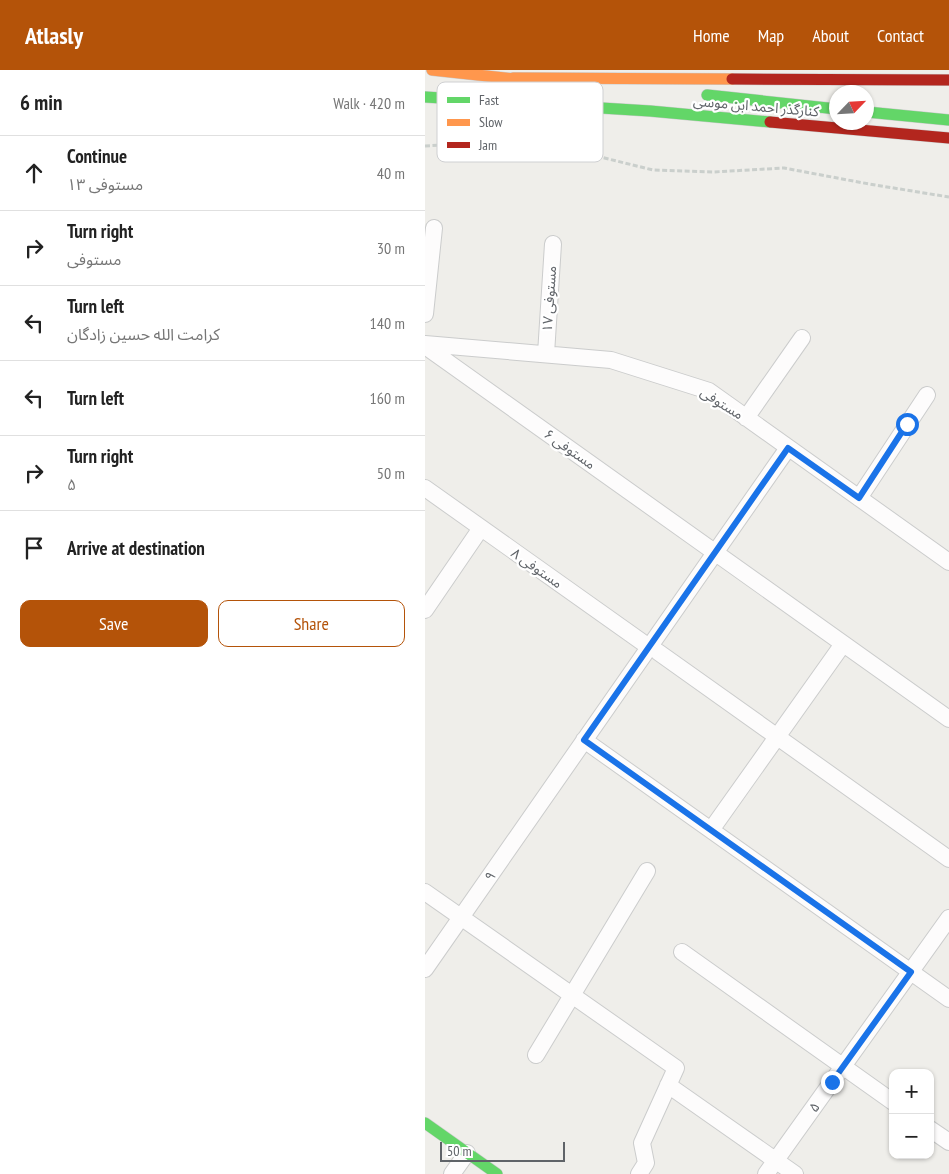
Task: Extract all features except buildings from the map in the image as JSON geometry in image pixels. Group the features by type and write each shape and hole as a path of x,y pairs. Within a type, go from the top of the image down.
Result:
{"main road":[{"path":"432,70 547,82"},
{"path":"513,78 949,80"},
{"path":"603,89 615,90"},
{"path":"692,93 829,109"},
{"name":"کنارگذر احمد ابن موسی","path":"603,108 949,138"},
{"path":"874,113 949,120"},
{"path":"425,1123 497,1174"}],"street":[{"path":"425,314 435,228"},
{"name":"مستوفی ۱۷","path":"546,354 553,244"},
{"path":"746,418 802,338"},
{"name":"مستوفی","path":"425,345 611,360 709,391 949,562"},
{"name":"مستوفی ۶","path":"425,345 949,719"},
{"path":"859,498 927,395"},
{"name":"۹","path":"425,969 584,740 654,650 715,552 788,448"},
{"name":"مستوفی ۸","path":"425,488 949,859"},
{"path":"425,610 481,528"},
{"path":"711,830 843,644"},
{"path":"584,740 949,999"},
{"path":"536,1055 647,872"},
{"path":"425,892 676,1068 642,1143 646,1164 639,1174"},
{"name":"۵","path":"771,1167 949,918"},
{"path":"682,952 889,1099"},
{"path":"668,1085 771,1167 795,1174"},
{"path":"934,1132 949,1142"},
{"path":"452,1174 467,1153"}],"path":[{"path":"603,158 653,170 713,172 784,168 949,197"}],"traffic: fast":[{"path":"707,95 829,108"},
{"path":"425,97 437,98"},
{"path":"603,108 770,122"},
{"path":"874,113 949,120"},
{"path":"425,1123 497,1174"}],"traffic: slow":[{"path":"432,70 532,81"},
{"path":"513,78 732,79"}],"traffic: jam":[{"path":"732,79 949,80"},
{"path":"770,122 949,138"}],"route":[{"path":"832,1082 911,972 584,740 788,448 859,498 907,424"}]}
